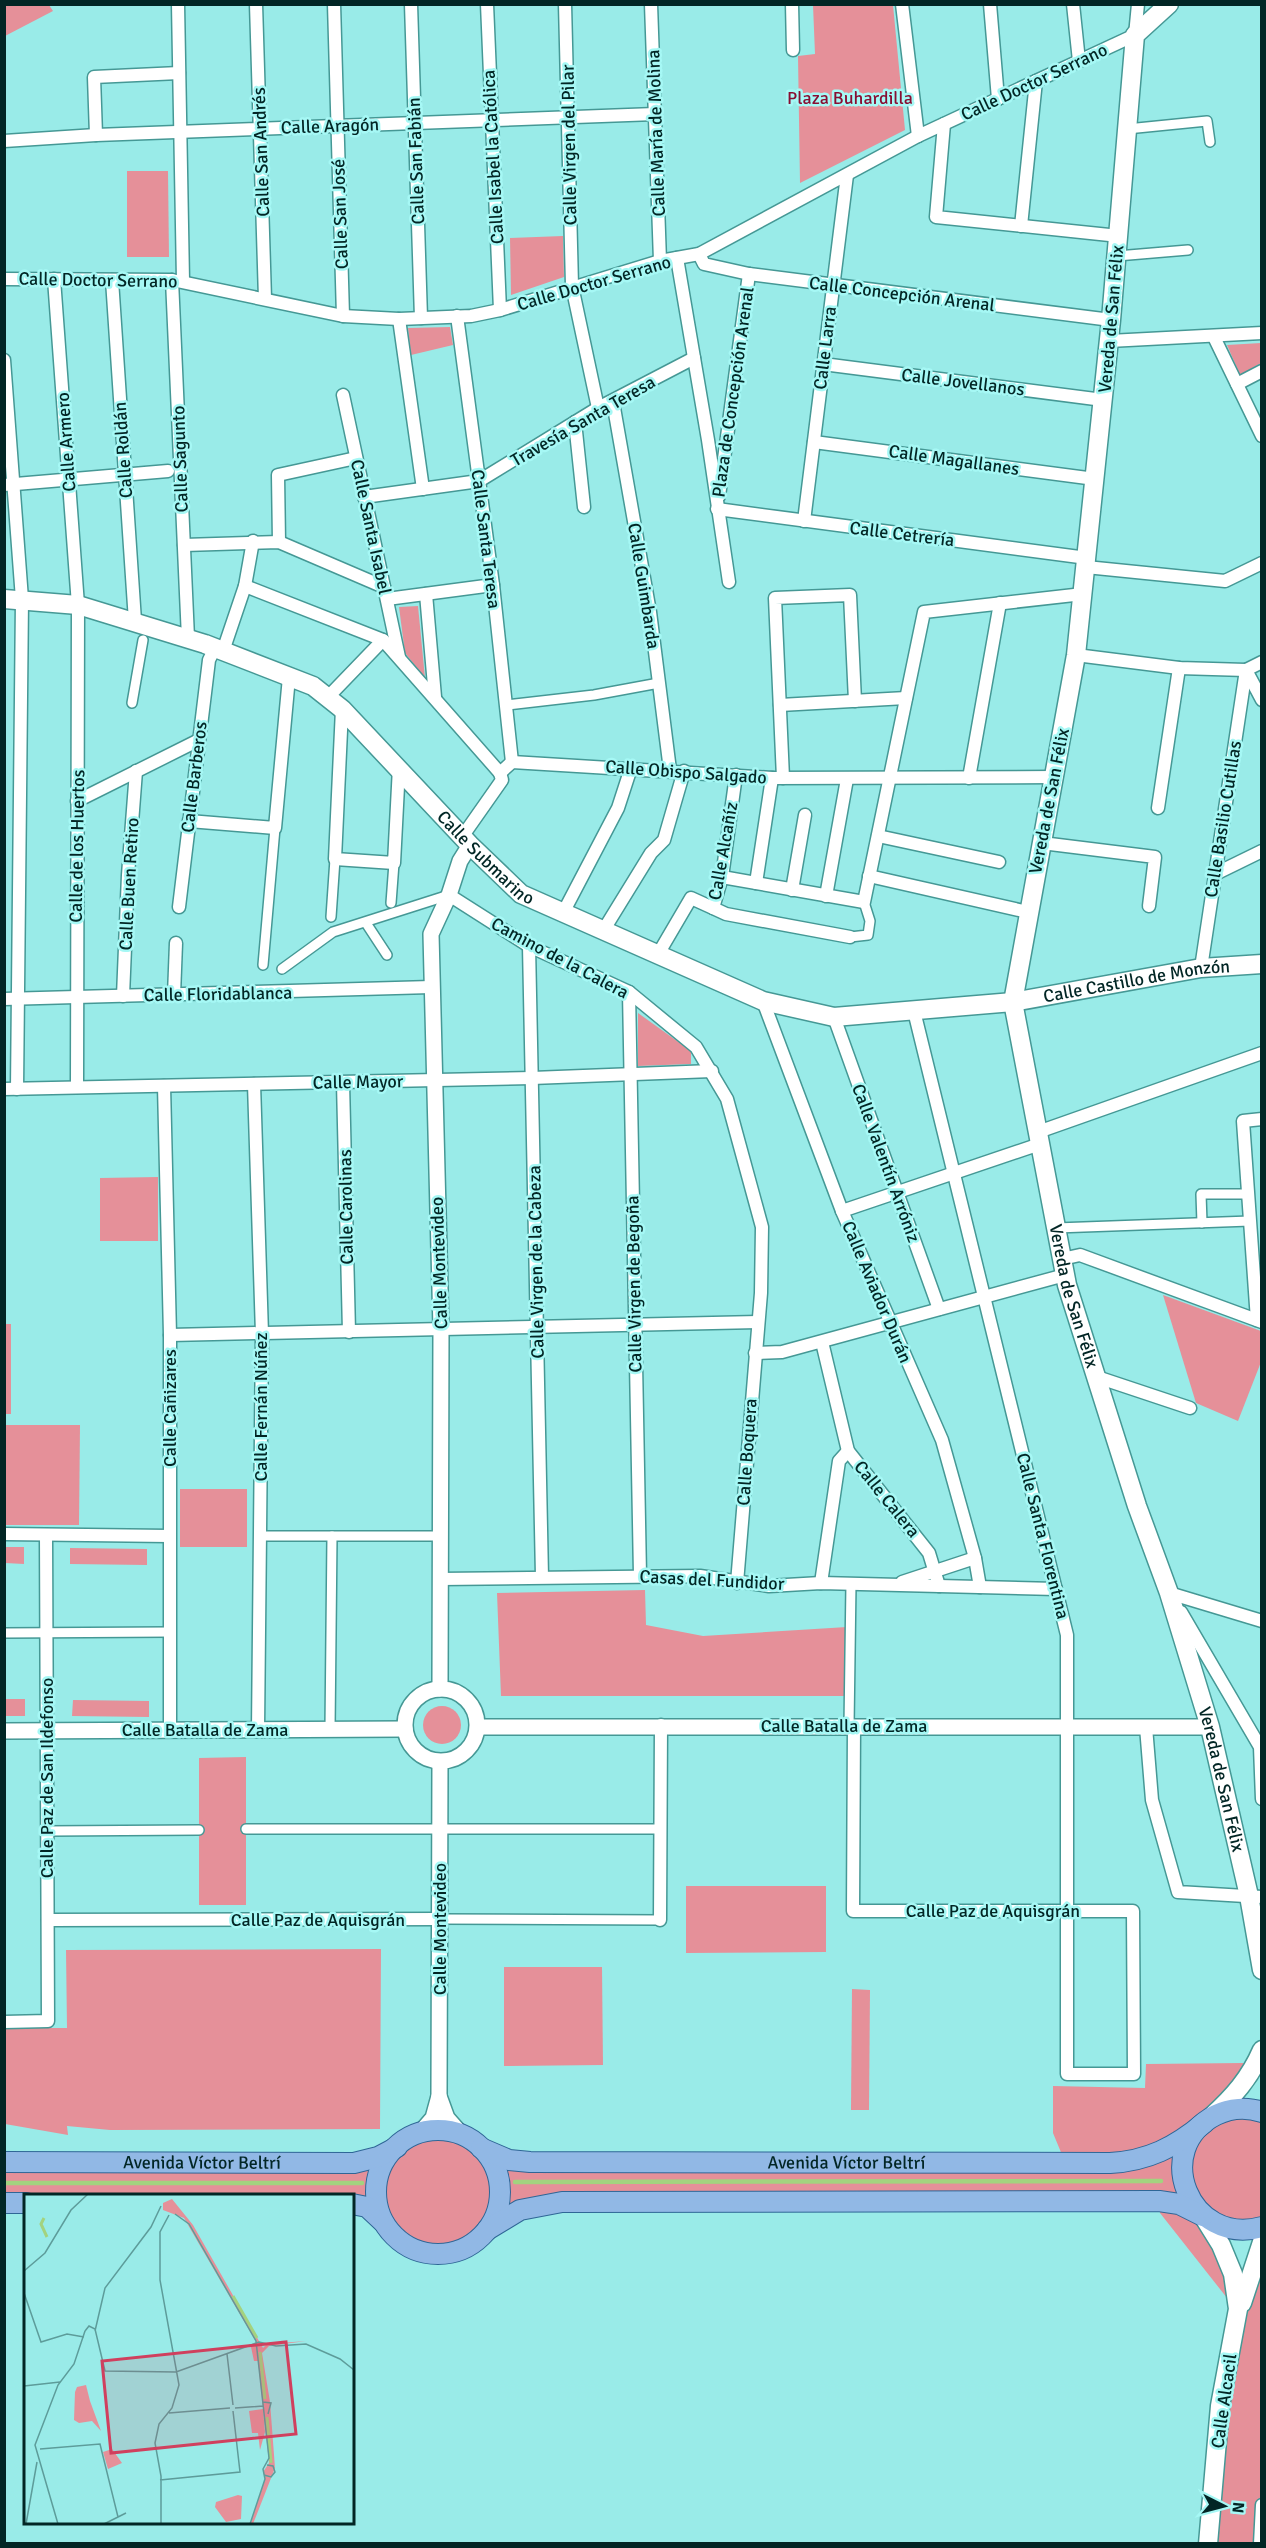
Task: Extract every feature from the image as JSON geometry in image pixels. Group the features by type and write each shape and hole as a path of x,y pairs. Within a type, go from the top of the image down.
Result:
{"main road":[{"path":"1135,35 1169,4"},
{"name":"Vereda de San Félix","path":"1135,35 1119,236 1076,655 1013,1002 1063,1267 1137,1506 1169,1593 1210,1727 1255,1896 1262,1970"},
{"name":"Calle Submarino","path":"13,599 78,605 135,621 188,638 313,686 335,702 399,767 466,841 520,894 763,1001 834,1017 1013,1002"},
{"name":"Calle Castillo de Monzón","path":"1013,1002 1201,968 1262,964"},
{"path":"1234,2331 1238,2309 1233,2274 1221,2245 1188,2195 1182,2169 1188,2144 1204,2123 1240,2089 1262,2050"},
{"name":"Avenida Víctor Beltrí","path":"481,2148 509,2160 530,2162 1110,2163 1153,2156 1178,2143 1204,2123 1229,2110 1249,2109 1262,2112"},
{"path":"387,2226 378,2205 377,2182 385,2161 397,2146 420,2133 438,2130 462,2135 481,2148 494,2165 500,2188 498,2208 487,2230"},
{"name":"Avenida Víctor Beltrí","path":"4,2162 354,2163 378,2157 397,2146"},
{"path":"354,2204 367,2207 405,2244 425,2253 439,2254 465,2248 487,2230 520,2210 562,2202 1160,2201 1179,2204 1217,2224 1234,2230 1262,2227"},
{"path":"4,2203 24,2203"},
{"path":"1234,2331 1251,2267 1262,2242"},
{"name":"Calle Alcacil","path":"1208,2544 1220,2406 1234,2331"}],"street":[{"name":"Calle Sagunto","path":"178,4 181,132 178,281 188,638"},
{"name":"Calle San Andrés","path":"256,4 265,299"},
{"name":"Calle San José","path":"334,4 343,316"},
{"name":"Calle San Fabián","path":"411,4 421,318"},
{"name":"Calle Isabel la Católica","path":"487,4 500,310"},
{"name":"Calle Virgen del Pilar","path":"565,4 572,286 598,408"},
{"name":"Calle María de Molina","path":"651,4 660,261"},
{"path":"792,4 793,50"},
{"path":"902,4 918,136"},
{"path":"990,4 998,99"},
{"path":"1073,4 1079,61"},
{"path":"1135,35 1138,4"},
{"name":"Calle Doctor Serrano","path":"4,279 178,281 343,316 399,319 456,316 500,310 572,286 660,261 699,254 918,136 1135,35"},
{"path":"96,135 94,77 179,72"},
{"path":"1021,226 1036,81"},
{"name":"Calle Aragón","path":"4,141 96,135 655,114"},
{"path":"1127,129 1207,121 1210,142"},
{"path":"944,124 936,217 1119,236"},
{"name":"Calle Larra","path":"804,521 846,175"},
{"path":"1117,256 1188,250"},
{"name":"Calle Concepción Arenal","path":"699,254 704,264 750,274 1111,320"},
{"name":"Plaza de Concepción Arenal","path":"677,258 729,582"},
{"name":"Plaza de Concepción Arenal","path":"717,509 750,274"},
{"name":"Calle Armero","path":"54,279 78,605"},
{"name":"Calle Roldán","path":"112,280 135,621"},
{"name":"Calle Santa Teresa","path":"456,316 493,585 512,762"},
{"path":"399,319 423,489"},
{"path":"1109,341 1262,333"},
{"path":"1214,337 1262,436"},
{"name":"Travesía Santa Teresa","path":"364,497 479,481 598,408 694,358"},
{"path":"4,360 13,599 18,998 11,1089"},
{"name":"Calle Jovellanos","path":"823,364 1103,400"},
{"path":"1237,384 1262,371"},
{"name":"Calle Santa Isabel","path":"343,395 399,658"},
{"name":"Calle Guimbarda","path":"613,402 650,612 670,771"},
{"path":"574,422 584,507"},
{"name":"Calle Magallanes","path":"814,442 1095,479"},
{"path":"279,542 278,476 356,458"},
{"path":"9,485 168,471"},
{"name":"Calle Cetrería","path":"717,509 1225,580 1262,563"},
{"name":"Calle Barberos","path":"179,907 208,660 219,650 245,586 253,542"},
{"path":"184,545 279,542 385,593 426,594 493,585"},
{"path":"245,586 383,640 435,697 500,773 502,780 466,841"},
{"path":"426,594 435,697"},
{"path":"713,908 726,914 850,937 868,935 870,921 864,902 924,612 1083,594"},
{"path":"756,883 778,778 780,705 775,598 850,595 855,701"},
{"path":"969,778 1000,603"},
{"name":"Calle de los Huertos","path":"77,1087 75,998 78,605"},
{"path":"132,703 143,640"},
{"path":"331,917 335,859 335,702 383,640"},
{"path":"1076,655 1179,668 1246,670 1262,662"},
{"path":"1158,808 1179,668"},
{"path":"1246,670 1262,700"},
{"name":"Calle Basilio Cutillas","path":"1201,968 1246,670"},
{"path":"262,965 289,677"},
{"path":"507,705 594,695 659,683"},
{"path":"780,705 906,698"},
{"path":"77,801 197,741"},
{"path":"500,773 512,762"},
{"name":"Calle Obispo Salgado","path":"512,762 778,778 1054,777"},
{"path":"392,903 399,767"},
{"path":"563,913 618,808 632,768"},
{"name":"Calle Buen Retiro","path":"123,996 128,875 136,771"},
{"path":"603,931 651,853 664,840 684,771"},
{"name":"Calle Alcañíz","path":"657,956 691,898 713,908 722,877 736,775"},
{"path":"826,896 847,779"},
{"path":"792,890 805,815"},
{"path":"189,820 275,828"},
{"path":"878,836 999,862"},
{"name":"Calle Montevideo","path":"440,1689 441,1329 431,934 449,895 466,841"},
{"path":"1042,843 1155,857 1149,906"},
{"path":"1215,874 1262,851"},
{"path":"335,859 393,863"},
{"path":"869,876 1028,912"},
{"path":"722,877 864,902"},
{"path":"282,969 333,932 449,895"},
{"name":"Camino de la Calera","path":"449,895 529,946 629,992 696,1047 727,1099 762,1227 758,1322"},
{"path":"366,922 387,955"},
{"path":"174,995 176,943"},
{"name":"Calle Virgen de la Cabeza","path":"529,946 542,1577"},
{"name":"Calle Floridablanca","path":"4,999 431,987"},
{"name":"Calle Virgen de Begoña","path":"629,992 640,1575"},
{"name":"Calle Aviador Durán","path":"763,1001 842,1211 942,1440 975,1558 980,1587"},
{"name":"Calle Santa Florentina","path":"914,1011 1067,1635 1067,2074 1134,2074"},
{"name":"Calle Valentín Arróniz","path":"834,1017 939,1310"},
{"path":"842,1211 954,1173 1262,1053"},
{"name":"Calle Mayor","path":"11,1089 343,1083 712,1071"},
{"name":"Calle Carolinas","path":"343,1083 349,1332"},
{"name":"Calle Fernán Núñez","path":"254,1084 262,1334 258,1730"},
{"name":"Calle Cañizares","path":"165,1086 170,1335 170,1731"},
{"path":"755,1353 782,1352 984,1297 1063,1267 1080,1255 1259,1321 1243,1121 1262,1119"},
{"path":"1202,1223 1201,1194 1248,1194"},
{"path":"1056,1228 1250,1221"},
{"path":"170,1335 758,1322"},
{"name":"Calle Boquera","path":"737,1583 758,1322"},
{"name":"Calle Calera","path":"822,1341 848,1451 929,1553 939,1586"},
{"path":"1096,1377 1190,1408"},
{"path":"820,1582 839,1461 848,1451"},
{"path":"4,1534 169,1536"},
{"name":"Calle Paz de San Ildefonso","path":"4,2022 48,2021 46,1534"},
{"path":"260,1536 440,1536"},
{"path":"330,1729 332,1536"},
{"path":"893,1585 975,1558"},
{"name":"Casas del Fundidor","path":"440,1578 700,1576 769,1586 820,1582 1056,1589"},
{"path":"851,1583 851,1726"},
{"path":"1169,1593 1262,1621"},
{"name":"Vereda de San Félix","path":"1169,1593 1261,1747"},
{"path":"4,1633 170,1632"},
{"path":"440,1689 462,1695 476,1715 478,1727 474,1740 466,1752 454,1760 440,1762 428,1759 416,1752 405,1730 407,1713 416,1698 440,1689"},
{"path":"660,1920 661,1725"},
{"name":"Calle Batalla de Zama","path":"478,1727 661,1725 1210,1727"},
{"name":"Calle Paz de Aquisgrán","path":"851,1726 853,1911 1133,1911 1134,2074"},
{"path":"1146,1727 1152,1800 1178,1892 1255,1896"},
{"name":"Calle Batalla de Zama","path":"4,1731 405,1730"},
{"path":"1261,1747 1262,1799"},
{"name":"Calle Montevideo","path":"420,2133 433,2118 439,2096 440,1762"},
{"path":"246,1829 661,1829"},
{"path":"48,1831 199,1830"},
{"name":"Calle Paz de Aquisgrán","path":"48,1920 660,1920"},
{"name":"Calle Montevideo","path":"439,2096 447,2118 462,2135"},
{"path":"1261,2542 1262,2505"}],"green space":[{"path":"5,4 49,5 53,11 5,36"},
{"name":"Plaza Buhardilla","path":"813,5 893,5 905,130 800,183 798,56 815,54"},
{"path":"127,171 168,171 169,257 127,257"},
{"path":"563,236 564,277 511,295 510,238"},
{"path":"450,327 453,345 411,355 408,328"},
{"path":"1261,343 1261,363 1240,375 1227,345"},
{"path":"418,606 425,678 405,653 399,607"},
{"path":"638,1013 691,1051 691,1064 638,1066"},
{"path":"158,1177 158,1241 100,1241 100,1178"},
{"path":"1163,1295 1261,1331 1261,1362 1238,1421 1196,1403"},
{"path":"5,1324 11,1324 11,1414 5,1414"},
{"path":"5,1425 80,1425 79,1525 5,1525"},
{"path":"180,1489 247,1489 247,1547 180,1547"},
{"path":"5,1547 24,1547 24,1564 5,1563"},
{"path":"70,1548 147,1549 147,1565 70,1564"},
{"path":"645,1590 646,1625 703,1636 847,1627 846,1696 501,1696 497,1593"},
{"path":"5,1699 25,1699 25,1716 5,1716"},
{"path":"73,1700 149,1701 149,1717 72,1716"},
{"path":"442,1706 456,1711 461,1725 456,1739 442,1744 428,1739 423,1725 428,1711"},
{"path":"246,1757 246,1905 199,1905 199,1758"},
{"path":"686,1886 826,1886 826,1952 686,1953"},
{"path":"381,1949 380,2129 110,2130 67,2126 68,2135 5,2124 5,2028 67,2028 66,1950"},
{"path":"504,1967 602,1967 603,2065 504,2066"},
{"path":"852,1989 870,1990 869,2110 851,2110"},
{"path":"1243,2063 1252,2071 1233,2097 1261,2112 1261,2227 1215,2234 1231,2303 1160,2213 1159,2202 562,2202 487,2230 465,2248 439,2254 425,2253 405,2244 381,2219 354,2198 354,2194 24,2194 24,2197 5,2203 5,2162 330,2163 403,2142 420,2133 438,2130 462,2135 493,2154 1065,2162 1053,2133 1053,2086 1145,2088 1146,2064"},
{"path":"1248,2279 1261,2280 1260,2543 1208,2544"}],"waterway":[{"path":"515,2182 1161,2181"},
{"path":"4,2183 362,2183"}]}
